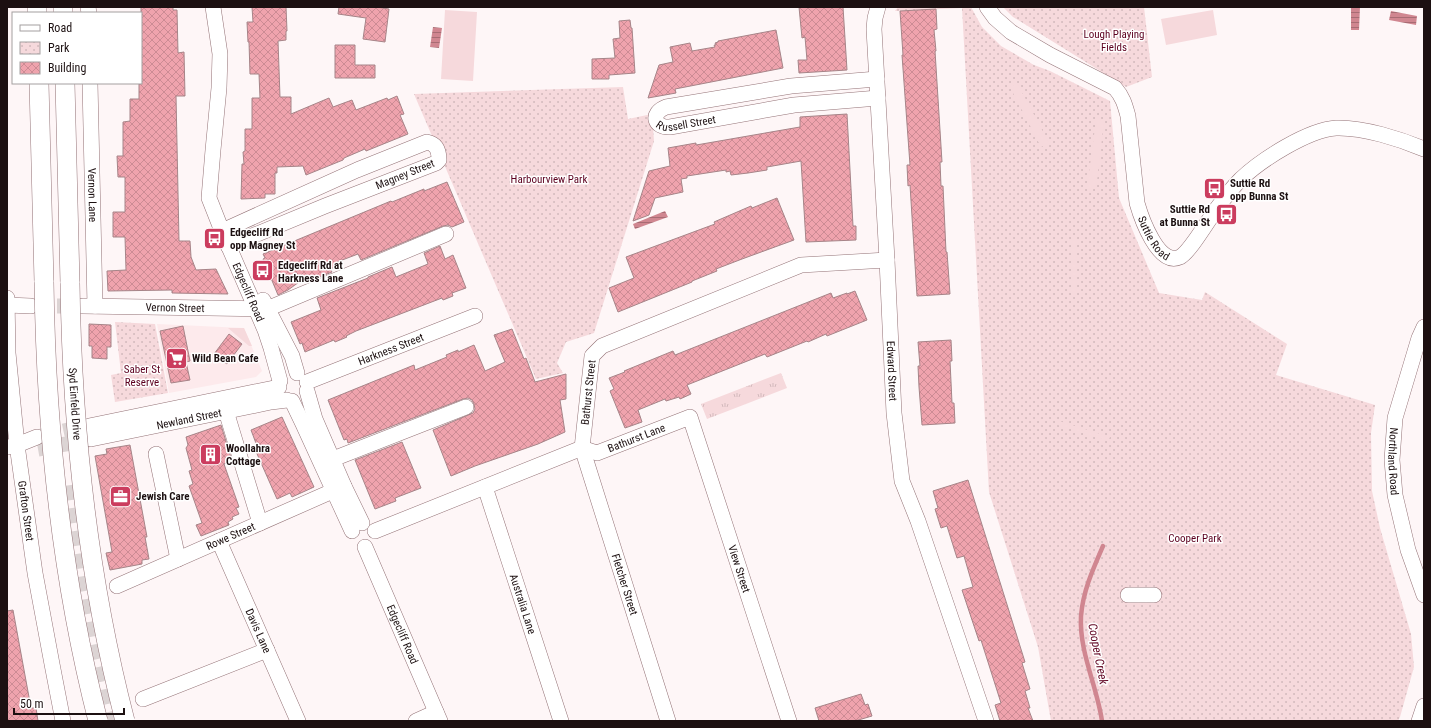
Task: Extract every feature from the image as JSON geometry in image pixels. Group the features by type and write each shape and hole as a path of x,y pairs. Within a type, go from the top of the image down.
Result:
{"main road":[{"path":"39,84 45,339 53,460 59,518 78,636 98,721"},
{"name":"Syd Einfeld Drive","path":"65,84 70,338 78,456 104,631 125,721"}],"street":[{"name":"Edgecliff Road","path":"213,7 220,54 219,88 209,198 226,229 261,309 292,356 304,382 315,419 333,459 339,488"},
{"name":"Edward Street","path":"878,7 874,29 894,413 902,481 918,521 986,721"},
{"name":"Suttie Road","path":"987,7 995,18 1011,32 1050,55 1115,88 1121,95 1125,102 1128,116 1137,203 1140,215 1145,227 1158,248 1166,256 1172,258 1179,257 1187,251 1219,206 1242,179 1270,157 1309,135 1321,130 1354,129 1387,136 1424,149"},
{"name":"Russell Street","path":"877,79 791,86 666,107 656,113 656,118 660,126 670,127 794,105 878,98"},
{"name":"Vernon Lane","path":"89,306 90,84"},
{"name":"Magney Street","path":"226,229 357,170 427,142 432,143 439,151 439,160 436,163 232,244"},
{"path":"261,309 446,234"},
{"name":"Bathurst Street","path":"582,448 592,356 602,346 801,265 887,260"},
{"name":"Grafton Street","path":"7,298 12,446 63,721"},
{"path":"7,305 31,306"},
{"name":"Vernon Street","path":"89,306 261,309"},
{"name":"Edgecliff Road","path":"261,309 279,384"},
{"name":"Harkness Street","path":"304,382 475,316"},
{"name":"Northland Road","path":"1424,327 1419,338 1395,418 1392,460 1395,495 1408,550 1424,595"},
{"path":"289,373 304,382 303,398 296,401 289,401 281,395 279,384 282,377 289,373"},
{"name":"Newland Street","path":"279,384 90,432 226,411 271,402 289,401"},
{"name":"Edgecliff Road","path":"289,401 363,528 351,534 353,541 358,546 365,547 438,716"},
{"path":"333,459 466,407"},
{"path":"226,411 260,523"},
{"name":"Bathurst Lane","path":"582,448 597,453 690,417"},
{"name":"View Street","path":"690,417 789,721"},
{"path":"12,446 37,443"},
{"path":"365,547 369,546 374,541 363,528 485,487 582,448"},
{"name":"Fletcher Street","path":"582,448 668,721"},
{"path":"156,454 178,559"},
{"name":"Australia Lane","path":"485,487 561,721"},
{"name":"Rowe Street","path":"117,586 339,488"},
{"name":"Davis Lane","path":"219,541 298,721"},
{"path":"1128,594 1154,595"},
{"path":"143,699 267,650"},
{"path":"1419,721 1424,706"},
{"path":"416,721 438,716"}],"shaded area":[{"path":"1351,7 1360,7 1359,30 1351,30"},
{"path":"1391,11 1417,16 1416,25 1389,20"},
{"path":"433,27 442,28 439,48 430,47"},
{"path":"665,211 668,217 635,229 633,224"},
{"path":"157,324 244,328 262,371 256,377 169,393"}],"green space":[{"name":"Cooper Park","path":"898,7 971,7 982,27 1001,46 1034,65 1050,71 1110,101 1119,198 1159,293 1202,300 1205,292 1287,344 1276,375 1375,405 1371,433 1372,491 1380,528 1411,634 1414,667 1398,721 1051,721 1038,647 989,492 962,8 895,11"},
{"name":"Lough Playing Fields","path":"1003,7 1144,7 1152,77 1126,87 1013,17"},
{"path":"445,10 477,12 473,81 441,79"},
{"path":"1213,10 1217,35 1166,45 1161,19"},
{"path":"1017,83 1049,143 1041,147 1010,87"},
{"name":"Harbourview Park","path":"623,87 628,119 652,114 654,141 594,333 566,342 557,363 563,373 536,379 414,94"},
{"path":"1096,120 1104,121 1096,189 1087,188"},
{"path":"1072,239 1076,239 1077,294 1072,294"},
{"name":"Saber St Reserve","path":"115,322 155,324 168,393 115,402 111,375 121,373"},
{"path":"228,328 244,328 252,346 249,346"},
{"path":"781,373 787,388 707,419 701,404"},
{"path":"1059,421 1110,437 1108,441 1058,425"}],"building":[{"path":"141,7 173,7 173,10 177,10 178,53 184,52 185,96 176,96 179,241 190,241 191,257 196,270 216,269 228,294 172,293 172,290 108,291 107,271 126,270 125,237 113,237 113,212 125,212 125,177 118,177 117,156 123,156 123,122 130,121 130,99 139,99 139,84 142,84"},
{"path":"252,7 286,7 286,40 278,41 280,97 291,97 291,114 329,98 333,107 352,100 356,110 387,98 388,100 397,96 404,114 400,115 408,134 366,151 365,149 306,175 303,166 277,167 277,173 275,173 275,194 265,194 265,198 241,199 242,164 244,164 243,152 245,151 245,129 252,129 252,98 260,98 259,74 250,74 247,22 253,22"},
{"path":"339,7 377,7 389,9 385,42 363,39 366,18 338,14"},
{"path":"799,7 843,7 847,70 799,73 798,60 807,60 805,37 802,38"},
{"path":"936,9 937,29 934,30 942,162 940,162 941,186 943,186 946,252 950,294 917,296 910,185 908,186 907,165 910,165 900,11"},
{"path":"630,20 632,28 635,73 609,75 609,79 592,79 592,59 615,58 613,39 620,38 619,21"},
{"path":"776,30 783,68 675,89 676,93 648,98 659,65 673,62 670,47 690,43 692,51 715,47 715,43 718,41"},
{"path":"335,45 355,45 355,65 375,65 375,78 335,78"},
{"path":"847,114 853,226 856,226 856,240 806,242 801,161 767,167 767,170 748,173 731,175 730,171 726,172 726,170 687,176 687,178 681,179 683,192 655,198 649,215 633,221 649,171 670,166 668,148 696,143 696,145 800,127 800,117"},
{"path":"447,182 464,222 452,227 448,225 443,226 361,260 358,254 337,262 338,266 330,269 332,272 308,282 306,277 288,290 278,295 263,259 265,258 263,254 391,201 392,202 424,189 424,191"},
{"path":"777,198 794,240 716,269 717,271 692,282 618,312 609,288 634,278 626,257 715,224 714,222 751,206 752,208"},
{"path":"440,246 445,259 453,255 466,288 452,293 453,296 443,300 442,298 356,331 335,342 334,340 305,352 291,322 321,310 317,298 392,267 396,277 428,264 424,253"},
{"path":"855,291 867,320 767,357 765,354 687,385 691,394 680,399 679,397 666,401 665,399 638,410 642,422 625,428 610,391 614,389 609,378 673,351 675,355 831,293 833,298"},
{"path":"89,324 111,325 111,347 107,347 107,359 92,358 92,346 89,346"},
{"name":"Wild Bean Cafe","path":"183,326 190,361 186,362 190,380 171,383 160,331"},
{"path":"512,329 524,359 526,358 535,382 566,374 566,399 560,400 565,432 538,444 451,476 433,430 473,413 475,409 474,404 472,400 468,398 348,443 347,439 344,440 328,400 414,365 415,370 447,357 446,355 458,350 458,352 474,345 485,371 505,362 494,335"},
{"path":"229,334 242,344 227,364 214,354"},
{"path":"951,340 952,361 950,361 952,403 954,403 955,423 922,425 918,342"},
{"path":"282,417 314,487 292,497 290,493 277,499 254,447 257,446 251,430"},
{"path":"221,425 232,461 224,464 239,507 236,508 239,514 232,517 233,519 228,522 229,525 201,536 196,525 202,523 189,486 193,484 189,471 192,470 186,448 188,445 186,437"},
{"path":"402,442 421,488 395,498 396,501 375,509 355,460"},
{"name":"Jewish Care","path":"130,445 147,537 145,537 149,559 142,560 142,564 110,570 106,553 112,552 95,456 107,454 106,449"},
{"path":"968,480 1025,662 1022,663 1030,689 1025,691 1030,708 1028,708 1033,721 1000,721 995,705 1001,703 981,640 979,641 962,590 973,587 964,556 957,558 947,526 941,528 935,509 938,508 933,491"},
{"path":"13,610 31,708 36,708 38,721 7,721 7,611"},
{"path":"861,694 865,705 868,704 872,716 855,721 819,721 815,708"}],"waterway":[{"name":"Cooper Creek","path":"1102,721 1100,708 1085,656 1081,629 1081,616 1086,589 1103,546"}],"tunnel":[{"path":"34,306 80,306"},
{"path":"41,436 87,426"},
{"path":"38,449 88,440"},
{"path":"71,485 89,603 100,662 114,721"}],"place":[{"name":"Suttie Rd opp Bunna St","path":"1214,189"},
{"name":"Suttie Rd at Bunna St","path":"1226,215"},
{"name":"Edgecliff Rd opp Magney St","path":"214,238"},
{"name":"Edgecliff Rd at Harkness Lane","path":"263,271"},
{"name":"Wild Bean Cafe","path":"176,358"},
{"name":"Woollahra Cottage","path":"210,454"},
{"name":"Jewish Care","path":"121,496"}]}
